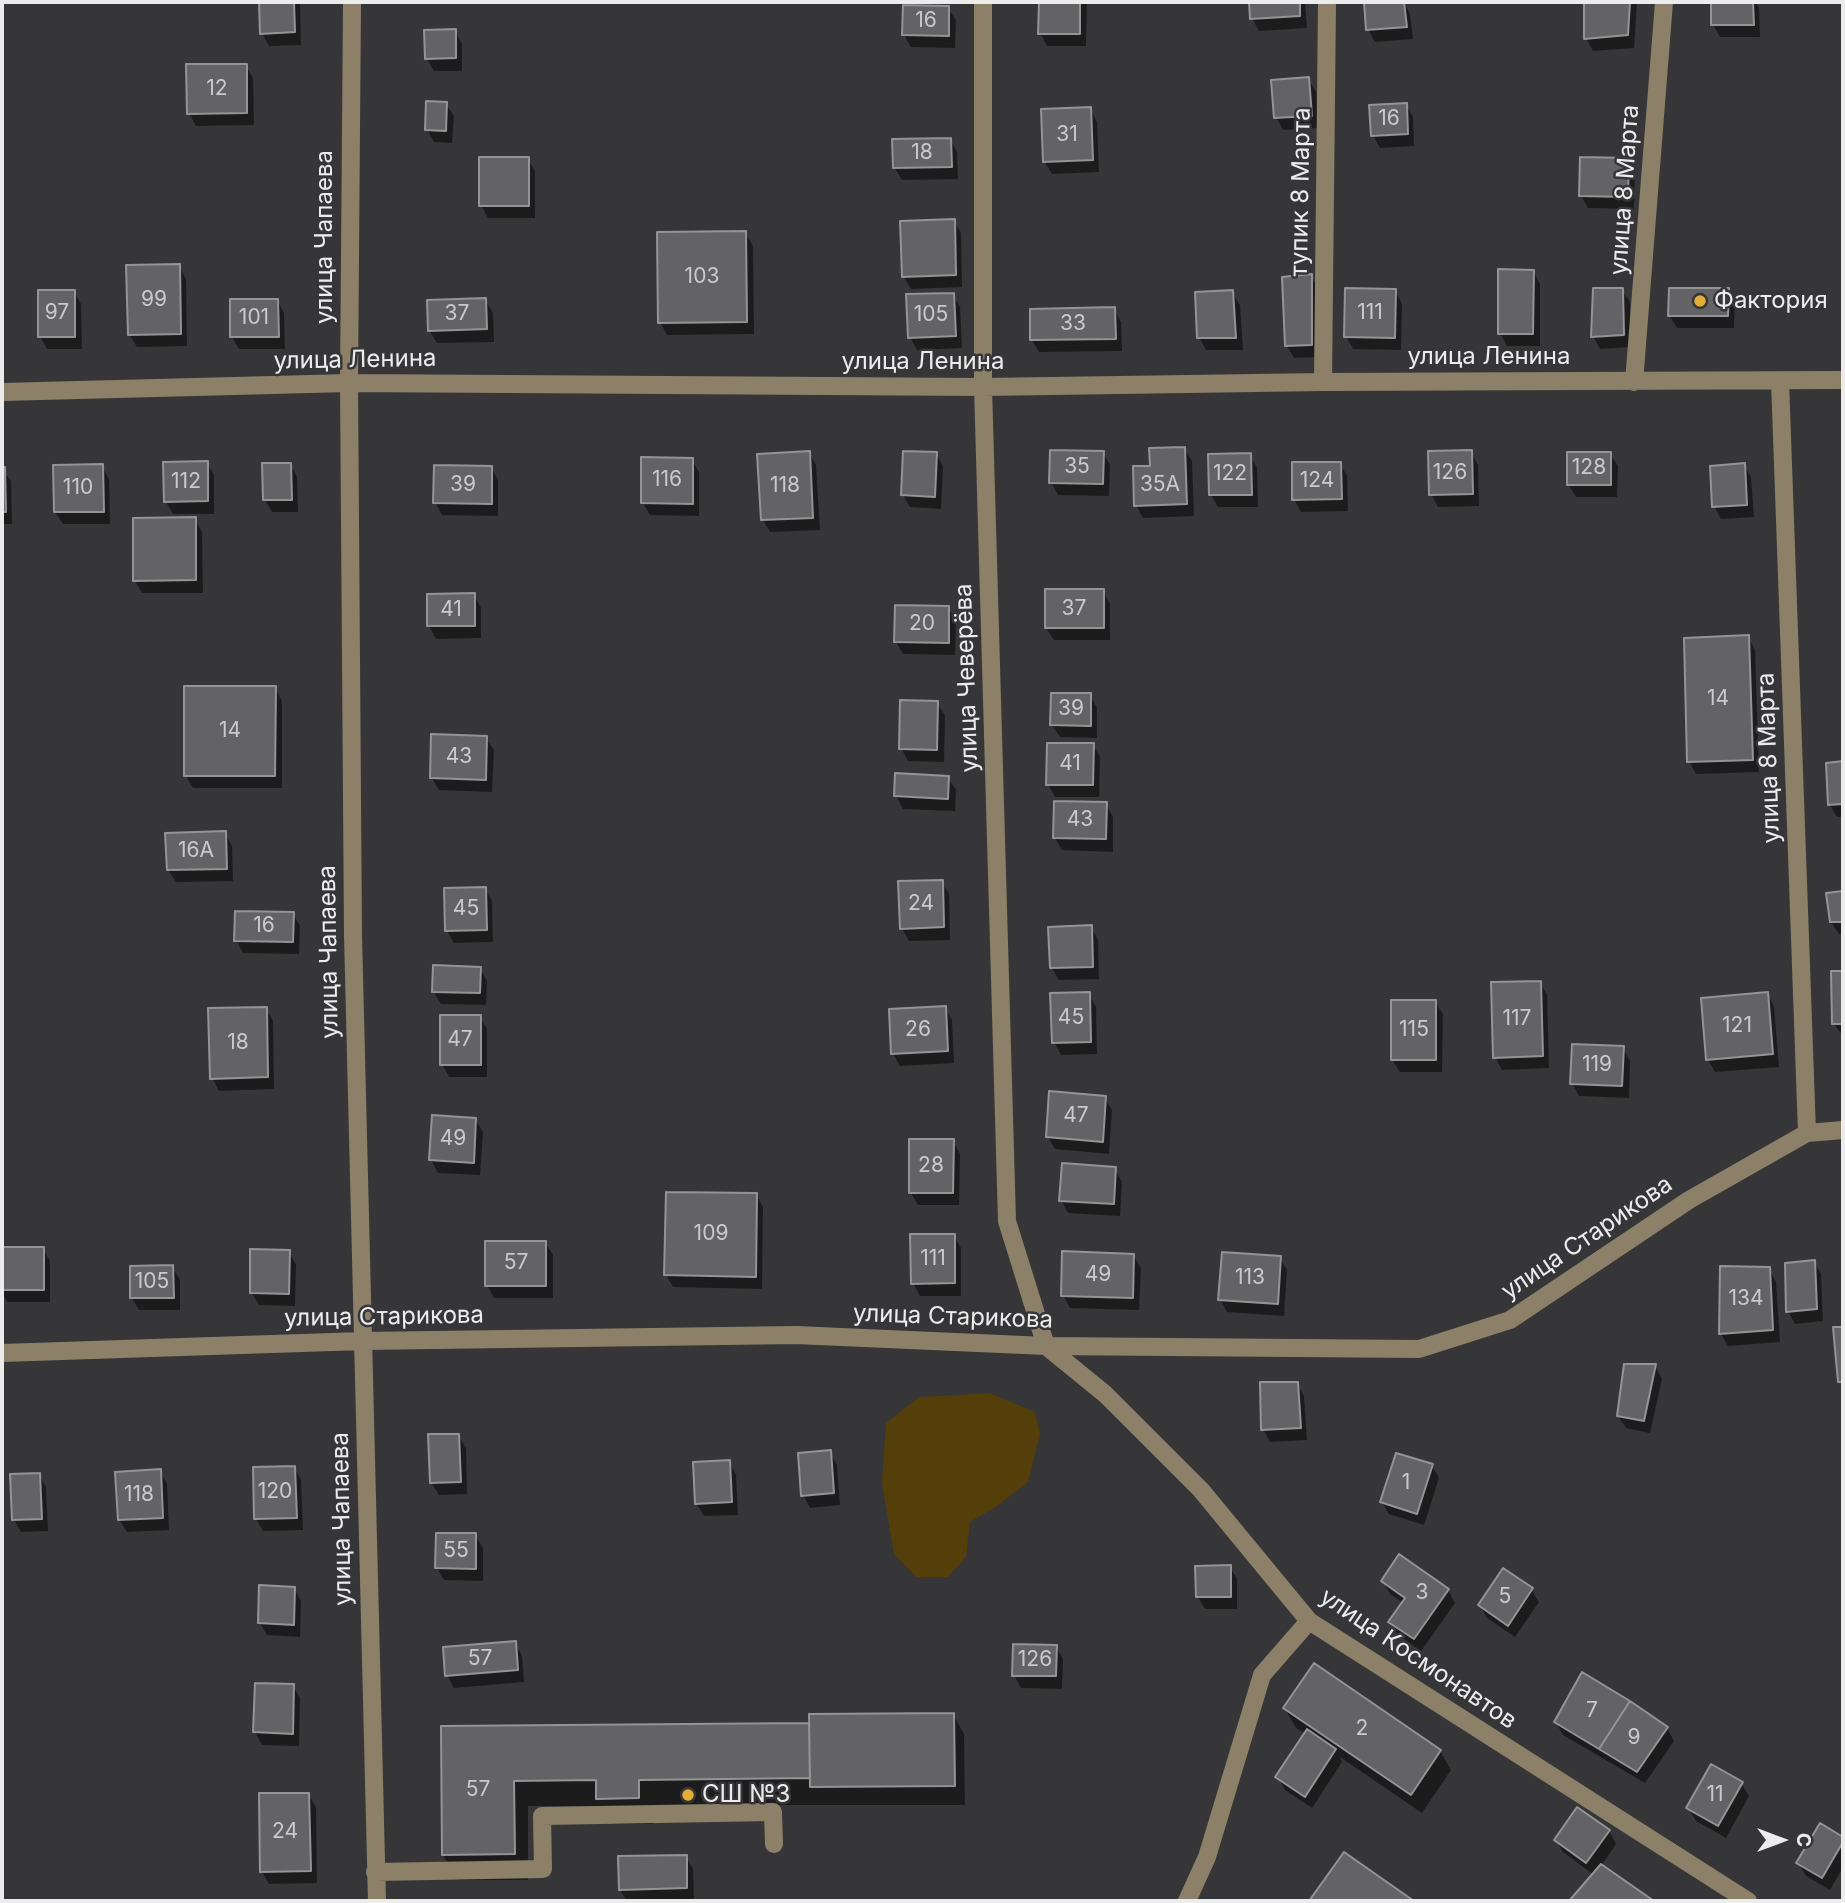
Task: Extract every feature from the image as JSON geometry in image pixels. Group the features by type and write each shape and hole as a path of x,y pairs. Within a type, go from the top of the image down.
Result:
{"street":[{"name":"улица Чапаева","path":"352,2 349,383 352,935 377,1901"},
{"name":"улица Чеверёва","path":"983,2 983,387 1007,1221 1046,1346"},
{"name":"тупик 8 Марта","path":"1323,382 1327,2"},
{"name":"улица 8 Марта","path":"1634,382 1664,2"},
{"name":"улица Ленина","path":"2,392 349,383 983,387 1323,382 1843,380"},
{"name":"улица 8 Марта","path":"1780,381 1807,1133"},
{"name":"улица Старикова","path":"2,1353 362,1341 796,1335 1046,1346 1419,1349 1510,1320 1689,1200 1807,1133 1843,1130"},
{"name":"улица Космонавтов","path":"1046,1346 1105,1394 1201,1490 1309,1621 1748,1901"},
{"path":"1187,1901 1207,1857 1262,1675 1309,1621"},
{"path":"375,1872 543,1869 542,1816 773,1812 774,1844"}],"shaded area":[{"path":"990,1393 1035,1412 1040,1434 1028,1482 997,1506 970,1522 966,1557 948,1577 916,1577 894,1554 882,1483 886,1423 919,1397"}],"building":[{"path":"259,2 294,2 295,32 260,34"},
{"path":"1039,2 1080,2 1080,34 1038,34"},
{"path":"1249,2 1300,2 1300,16 1250,19"},
{"path":"1364,2 1404,2 1407,27 1366,30"},
{"path":"1584,2 1630,2 1628,35 1584,39"},
{"path":"1711,2 1753,2 1754,25 1711,25"},
{"path":"903,5 949,6 949,36 902,35"},
{"path":"456,29 456,58 425,59 424,30"},
{"path":"186,64 247,64 247,113 187,114"},
{"path":"1309,77 1312,116 1274,118 1271,80"},
{"path":"426,101 447,102 446,131 425,130"},
{"path":"1407,103 1408,134 1371,136 1369,105"},
{"path":"1091,107 1093,160 1043,162 1041,109"},
{"path":"951,138 952,167 893,168 892,139"},
{"path":"479,157 529,157 529,206 479,206"},
{"path":"1580,157 1629,158 1628,197 1579,196"},
{"path":"955,219 956,275 902,277 900,221"},
{"path":"746,231 747,322 658,323 657,232"},
{"path":"180,264 181,334 128,335 126,265"},
{"path":"1498,269 1534,270 1533,334 1498,334"},
{"path":"1312,274 1312,345 1285,346 1282,277"},
{"path":"1345,288 1396,289 1395,338 1344,337"},
{"path":"1593,288 1623,288 1624,335 1591,337"},
{"path":"1669,288 1729,288 1728,316 1668,316"},
{"path":"38,290 75,290 75,337 38,337"},
{"path":"1233,290 1236,338 1197,338 1195,292"},
{"path":"954,293 956,336 908,338 906,294"},
{"path":"486,298 487,329 428,331 427,300"},
{"path":"230,299 278,299 279,337 230,337"},
{"path":"1115,307 1116,339 1030,340 1030,309"},
{"path":"1185,447 1187,504 1134,506 1133,466 1150,466 1149,448"},
{"path":"1050,450 1104,451 1103,484 1049,483"},
{"path":"1472,450 1473,494 1429,495 1428,451"},
{"path":"810,451 813,518 761,520 757,454"},
{"path":"903,451 937,452 935,497 901,495"},
{"path":"1567,452 1611,452 1611,485 1567,485"},
{"path":"1251,453 1252,495 1209,495 1208,454"},
{"path":"641,457 693,458 693,504 641,503"},
{"path":"208,461 208,501 164,502 163,462"},
{"path":"1292,462 1341,462 1342,499 1292,500"},
{"path":"262,463 291,463 292,500 263,500"},
{"path":"1745,463 1747,505 1712,507 1710,466"},
{"path":"103,464 104,512 54,512 53,465"},
{"path":"434,465 492,466 492,504 433,503"},
{"path":"2,467 5,467 6,512 2,512"},
{"path":"196,517 196,580 133,581 133,518"},
{"path":"1045,589 1104,589 1104,628 1045,628"},
{"path":"475,593 475,626 427,626 427,594"},
{"path":"895,605 949,606 949,643 894,642"},
{"path":"1749,635 1753,760 1687,762 1684,638"},
{"path":"184,686 276,686 275,776 184,776"},
{"path":"1051,693 1091,693 1091,726 1050,725"},
{"path":"900,700 938,701 937,750 899,749"},
{"path":"431,734 487,736 486,780 430,778"},
{"path":"1047,743 1094,743 1093,785 1046,785"},
{"path":"1843,761 1843,804 1828,805 1826,763"},
{"path":"895,773 949,776 948,799 894,796"},
{"path":"1054,801 1107,802 1106,839 1053,838"},
{"path":"226,831 227,869 167,870 165,833"},
{"path":"943,880 944,927 900,929 898,881"},
{"path":"486,887 487,930 445,931 444,888"},
{"path":"1843,891 1843,922 1830,922 1826,893"},
{"path":"235,911 294,912 293,942 234,941"},
{"path":"1092,925 1093,967 1050,968 1048,927"},
{"path":"433,965 481,967 480,993 432,992"},
{"path":"1831,971 1843,971 1843,1024 1832,1024"},
{"path":"1541,981 1543,1056 1493,1058 1491,982"},
{"path":"1090,992 1091,1042 1052,1043 1050,993"},
{"path":"1768,992 1773,1054 1706,1060 1701,998"},
{"path":"1391,1000 1436,1000 1436,1060 1391,1060"},
{"path":"946,1006 948,1051 891,1054 889,1009"},
{"path":"267,1007 268,1077 210,1079 208,1008"},
{"path":"440,1015 481,1015 481,1065 440,1065"},
{"path":"1572,1044 1624,1046 1622,1086 1570,1084"},
{"path":"1049,1091 1106,1096 1103,1142 1046,1137"},
{"path":"432,1115 476,1118 474,1163 429,1160"},
{"path":"909,1139 954,1139 953,1193 909,1193"},
{"path":"1062,1163 1116,1167 1114,1204 1059,1201"},
{"path":"666,1192 757,1193 756,1277 664,1275"},
{"path":"910,1234 955,1234 955,1283 911,1284"},
{"path":"485,1241 546,1241 546,1286 485,1286"},
{"path":"2,1247 44,1247 44,1290 2,1290"},
{"path":"250,1249 290,1250 289,1294 250,1293"},
{"path":"1062,1251 1134,1254 1133,1298 1061,1296"},
{"path":"1222,1252 1281,1256 1278,1304 1218,1300"},
{"path":"1815,1260 1817,1309 1786,1312 1785,1263"},
{"path":"173,1265 174,1298 130,1298 130,1266"},
{"path":"1720,1266 1770,1267 1773,1330 1719,1334"},
{"path":"1833,1327 1843,1327 1843,1382 1838,1382"},
{"path":"1624,1364 1656,1364 1644,1421 1617,1416"},
{"path":"1260,1382 1298,1382 1301,1428 1261,1430"},
{"path":"428,1434 459,1434 461,1482 430,1483"},
{"path":"831,1450 834,1493 801,1496 798,1453"},
{"path":"1396,1453 1433,1464 1417,1514 1380,1502"},
{"path":"730,1460 732,1502 695,1504 693,1462"},
{"path":"295,1466 297,1518 254,1519 253,1467"},
{"path":"161,1469 163,1518 118,1520 115,1472"},
{"path":"40,1473 42,1519 12,1520 10,1474"},
{"path":"436,1533 476,1533 476,1569 435,1568"},
{"path":"1399,1554 1449,1589 1414,1639 1388,1622 1405,1598 1381,1581"},
{"path":"1231,1565 1231,1597 1196,1597 1195,1566"},
{"path":"1503,1568 1533,1588 1508,1626 1478,1605"},
{"path":"259,1585 295,1587 294,1625 258,1623"},
{"path":"516,1641 518,1670 445,1676 443,1647"},
{"path":"1013,1644 1057,1645 1056,1676 1012,1676"},
{"path":"1314,1663 1441,1750 1411,1795 1283,1708"},
{"path":"1582,1672 1630,1701 1599,1749 1554,1722"},
{"path":"255,1683 294,1684 293,1734 253,1732"},
{"path":"1630,1701 1668,1727 1637,1772 1599,1749"},
{"path":"954,1713 955,1786 810,1787 809,1714"},
{"path":"809,1723 810,1778 639,1780 639,1798 596,1799 596,1780 514,1781 515,1854 442,1855 441,1726"},
{"path":"1307,1729 1336,1749 1305,1797 1275,1777"},
{"path":"1711,1764 1743,1782 1718,1826 1686,1808"},
{"path":"259,1793 309,1793 311,1871 260,1872"},
{"path":"1577,1807 1610,1830 1586,1863 1554,1840"},
{"path":"1820,1823 1843,1837 1843,1842 1822,1878 1796,1863"},
{"path":"1344,1852 1414,1901 1309,1901"},
{"path":"687,1855 687,1888 619,1890 618,1856"},
{"path":"1601,1864 1654,1901 1569,1901"}],"place":[{"name":"Фактория","path":"1700,301"},
{"name":"СШ №3","path":"688,1795"}]}
